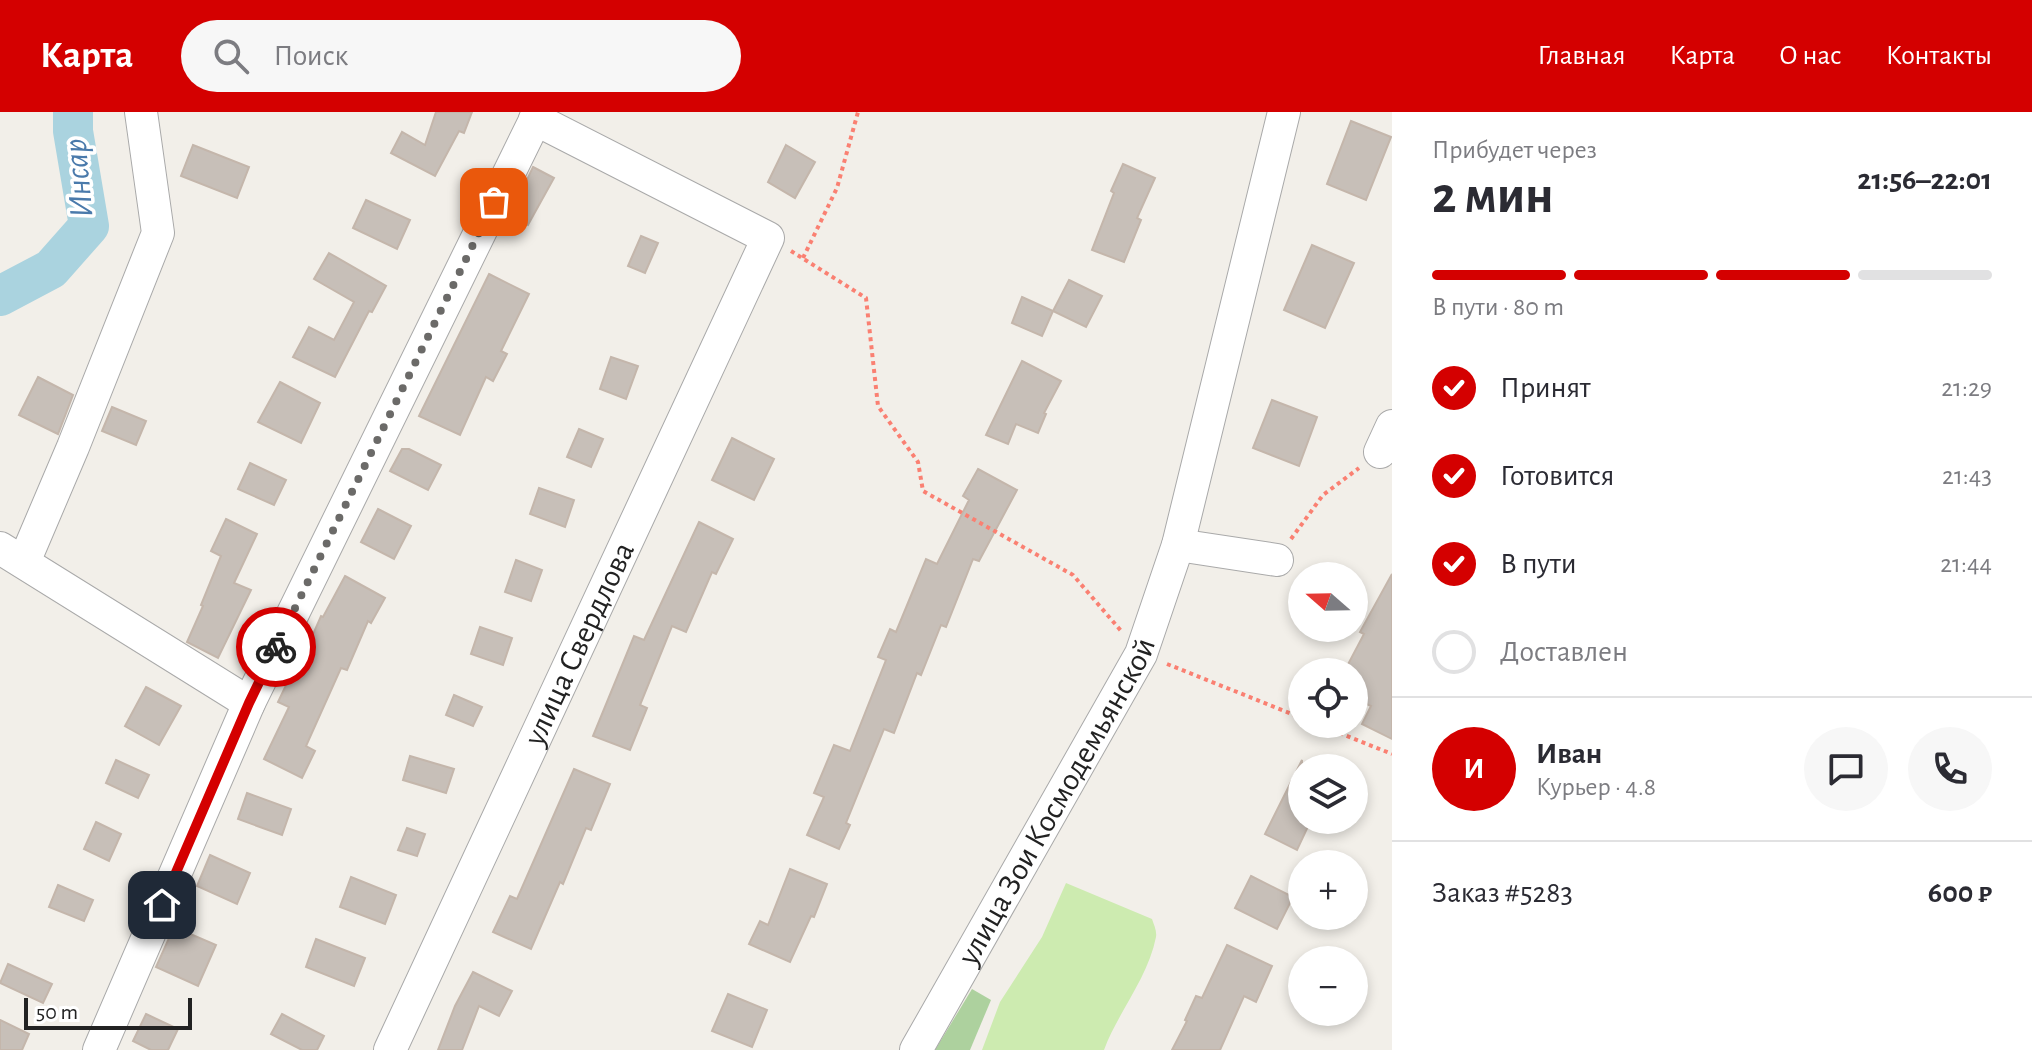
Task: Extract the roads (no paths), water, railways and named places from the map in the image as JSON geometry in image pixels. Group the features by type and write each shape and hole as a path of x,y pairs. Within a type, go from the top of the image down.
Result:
{"street":[{"path":"141,112 158,233 73,447 12,555 249,703"},
{"name":"улица Зои Космодемьянской","path":"916,1050 1141,654 1178,545 1284,112"},
{"path":"99,1050 249,703 537,116"},
{"name":"улица Свердлова","path":"390,1050 768,238 537,116"},
{"path":"1178,545 1277,560"}],"waterway":[{"name":"Инсар","path":"0,296 51,269 89,226 73,131 73,112"}]}
